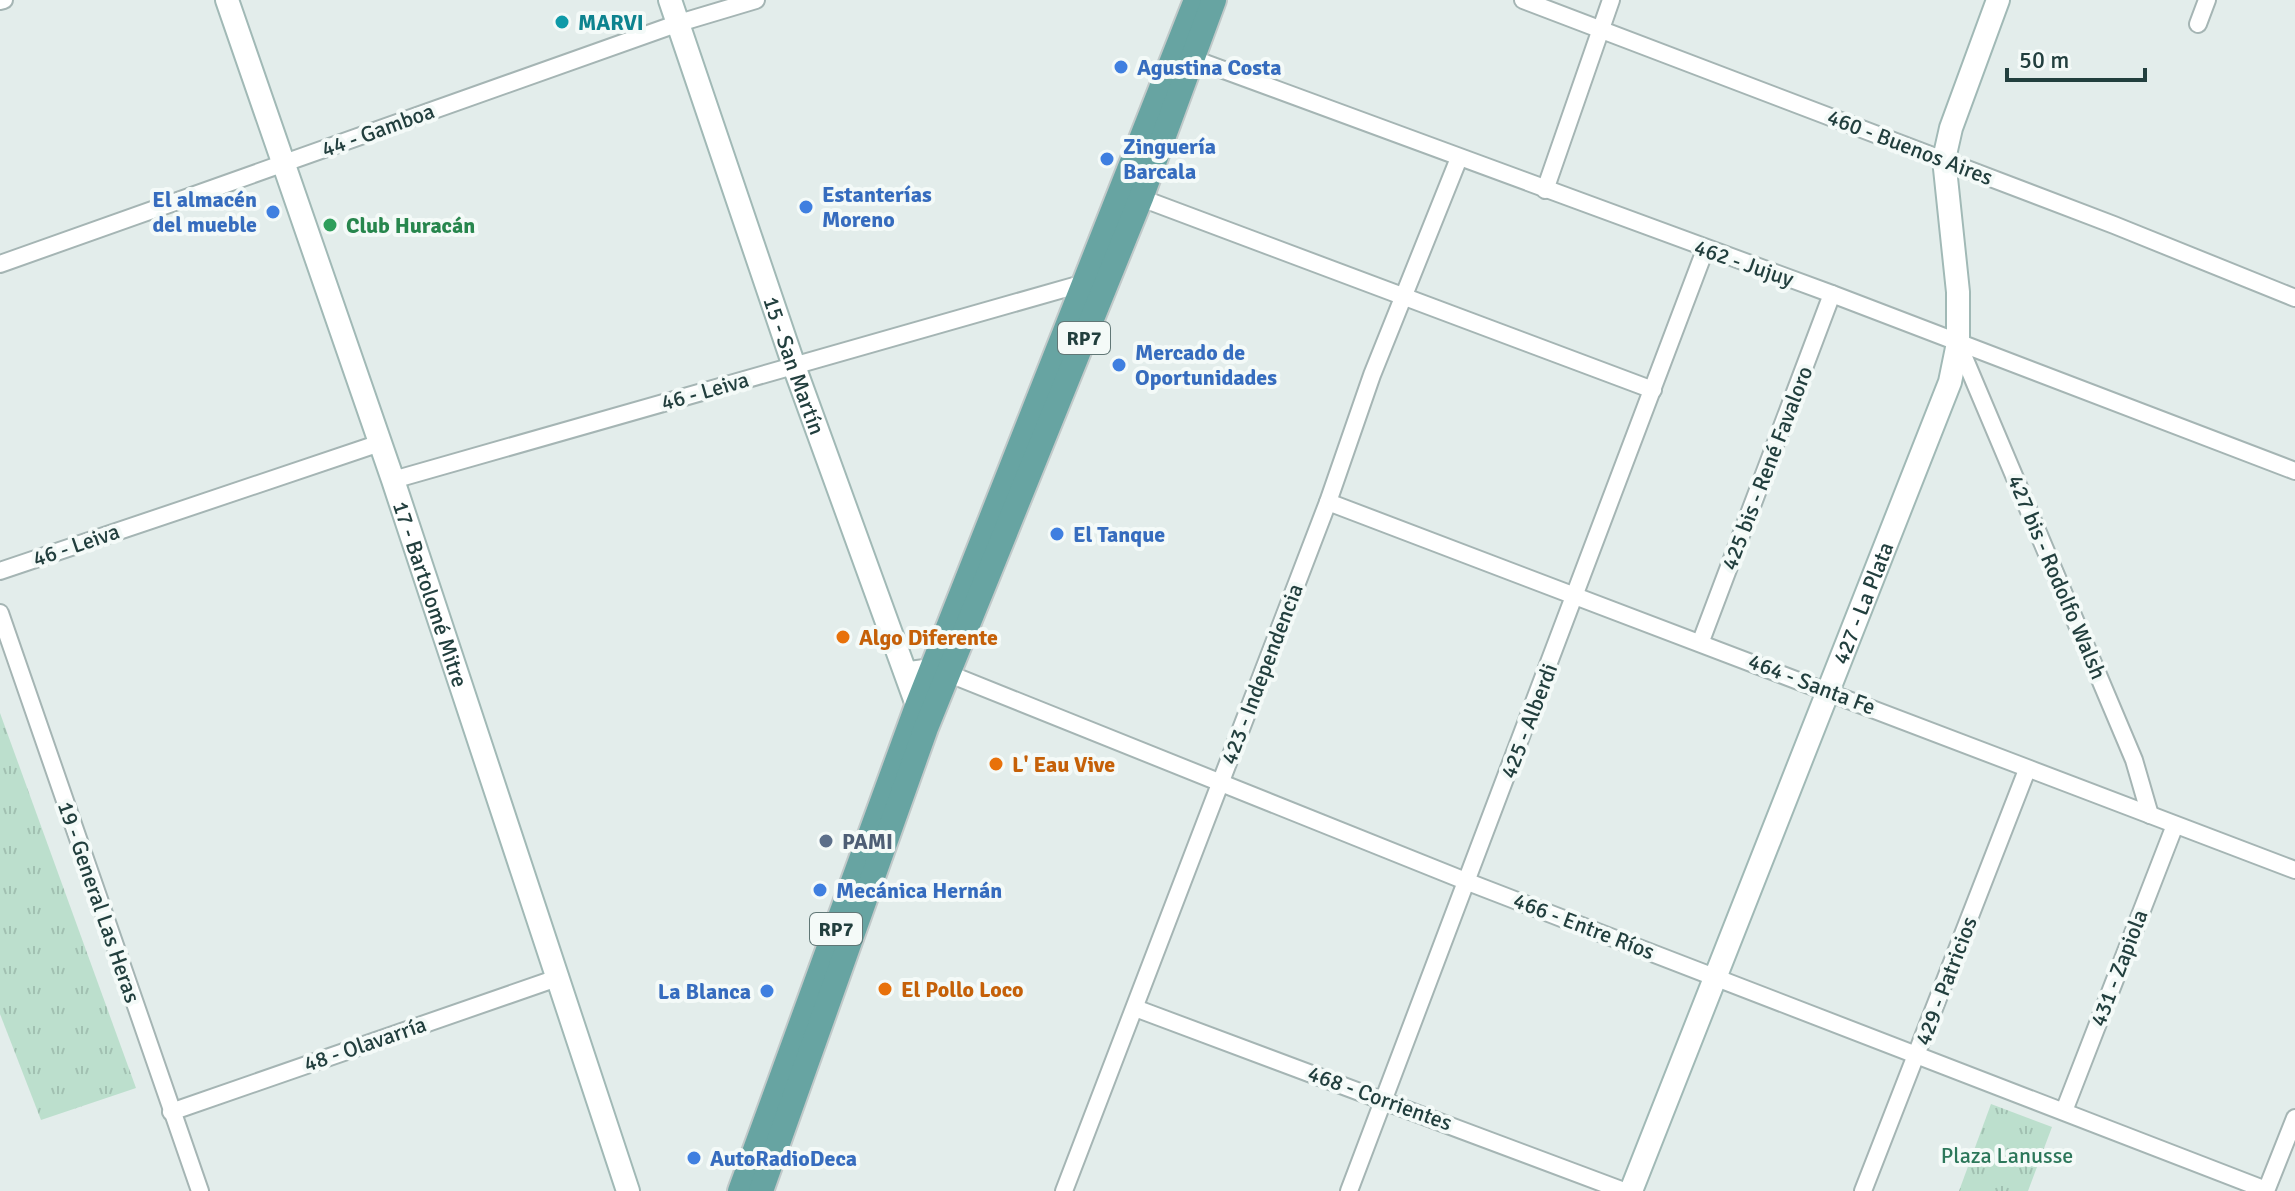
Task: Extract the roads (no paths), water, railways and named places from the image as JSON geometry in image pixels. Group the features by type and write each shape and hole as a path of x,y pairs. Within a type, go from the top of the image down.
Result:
{"main road":[{"name":"RP7","path":"940,670 1085,283 1196,0"},
{"name":"RP7","path":"754,1189 921,717 1141,198 1214,0"}],"street":[{"name":"17 - Bartolomé Mitre","path":"227,0 286,163 393,480 560,977 628,1191"},
{"name":"15 - San Martín","path":"670,0 794,366 921,717"},
{"name":"44 - Gamboa","path":"0,264 679,23 756,0"},
{"name":"460 - Buenos Aires","path":"1523,0 1944,159 2294,296"},
{"path":"1545,190 1611,0"},
{"name":"427 - La Plata","path":"1631,1191 1950,382 1958,343 1958,292 1944,159 1951,128 1998,0"},
{"path":"2198,24 2207,0"},
{"name":"462 - Jujuy","path":"1191,58 1705,250 1832,294 2295,471"},
{"name":"423 - Independencia","path":"1064,1191 1328,502 1372,375 1459,158"},
{"path":"1141,198 1653,390"},
{"name":"425 - Alberdi","path":"1349,1191 1705,250"},
{"name":"46 - Leiva","path":"393,480 1109,275"},
{"name":"425 bis - René Favaloro","path":"1701,641 1832,294"},
{"name":"427 bis - Rodolfo Walsh","path":"1958,343 2134,760 2150,815"},
{"name":"46 - Leiva","path":"0,571 380,443"},
{"name":"464 - Santa Fe","path":"1328,502 1828,689 2027,770 2295,870"},
{"name":"19 - General Las Heras","path":"0,613 200,1191"},
{"name":"466 - Entre Ríos","path":"902,671 940,670 1468,882 1919,1054 2266,1191"},
{"name":"429 - Patricios","path":"1863,1191 1919,1054 2027,770"},
{"name":"431 - Zapiola","path":"2064,1111 2175,825"},
{"name":"48 - Olavarría","path":"171,1112 560,977"},
{"name":"468 - Corrientes","path":"1135,1008 1384,1098 1624,1191"},
{"path":"2266,1191 2295,1118"}],"place":[{"name":"MARVI","path":"562,22"},
{"name":"Agustina Costa","path":"1121,67"},
{"name":"Zinguería Barcala","path":"1107,159"},
{"name":"Estanterías Moreno","path":"806,207"},
{"name":"El almacén del mueble","path":"273,212"},
{"name":"Club Huracán","path":"330,225"},
{"name":"Mercado de Oportunidades","path":"1119,365"},
{"name":"El Tanque","path":"1057,534"},
{"name":"Algo Diferente","path":"843,637"},
{"name":"L' Eau Vive","path":"996,764"},
{"name":"PAMI","path":"826,841"},
{"name":"Mecánica Hernán","path":"820,890"},
{"name":"El Pollo Loco","path":"885,989"},
{"name":"La Blanca","path":"767,991"},
{"name":"AutoRadioDeca","path":"694,1158"}],"park label":[{"name":"Plaza Lanusse","path":"2007,1155"}]}
